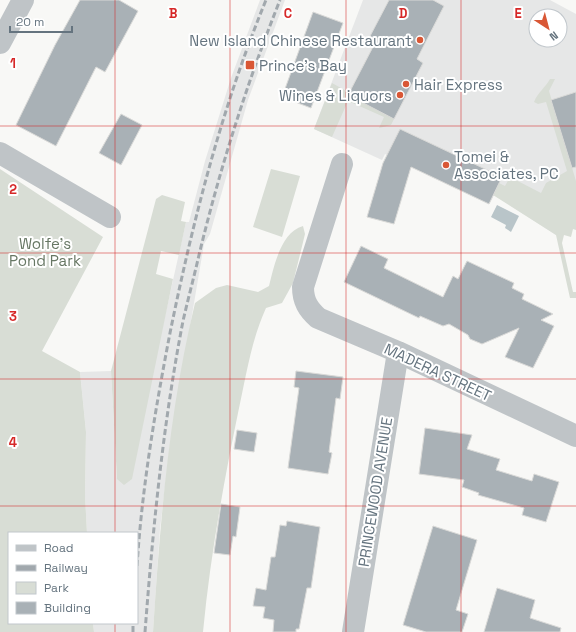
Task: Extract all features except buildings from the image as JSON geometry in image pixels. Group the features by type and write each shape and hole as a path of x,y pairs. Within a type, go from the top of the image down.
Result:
{"street":[{"path":"0,43 24,0"},
{"path":"0,153 110,216"},
{"name":"MADERA STREET","path":"342,164 303,287 305,303 318,318 398,352 576,436"},
{"name":"PRINCEWOOD AVENUE","path":"352,632 398,352"}],"shaded area":[{"path":"260,0 285,0 248,100 210,234 204,244 170,445 160,529 153,632 94,632 93,624 138,624 138,532 87,532 85,495 86,432 80,372 111,371 117,479 152,374 186,222 189,222 205,161 231,78"},
{"path":"363,0 550,0 565,8 528,8 528,48 568,48 568,10 576,14 576,222 556,235 494,195 489,204 385,154 382,160 314,129"},
{"path":"497,205 519,216 511,232 505,228 506,225 491,217"}],"green space":[{"path":"550,79 555,79 549,91 576,181 576,230 573,229 571,237 564,235 562,243 573,292 576,292 576,298 570,298 556,235 493,195 499,183 505,186 510,177 541,193 546,183 567,171 546,102 538,104 534,102 537,95"},
{"path":"332,83 350,93 349,95 394,119 391,125 379,128 384,117 348,101 332,137 314,129"},
{"name":"Wolfe's Pond Park","path":"0,169 103,237 42,351 80,372 86,432 85,495 87,532 8,532 8,624 93,624 94,632 0,632"},
{"path":"271,169 300,176 282,237 253,227"},
{"path":"162,195 185,202 181,221 186,222 179,255 161,251 156,274 173,279 132,479 124,485 117,479 111,371 156,199"},
{"path":"303,226 305,234 293,283 282,303 266,308 256,333 249,359 222,495 209,577 203,632 153,632 159,549 172,426 178,384 195,303 216,288 227,285 258,292 269,286 276,260 284,242 295,229"}],"railway":[{"path":"138,552 142,508 154,420 179,291 199,206 222,123 250,40 266,0"},
{"path":"145,632 164,437 183,321 207,222 225,158 245,94 280,0"},
{"path":"133,624 133,632"}],"place":[{"name":"New Island Chinese Restaurant","path":"420,40"},
{"name":"Prince’s Bay","path":"250,65"},
{"name":"Hair Express","path":"406,84"},
{"name":"Wines & Liquors","path":"400,95"},
{"name":"Tomei & Associates, PC","path":"446,165"}]}
